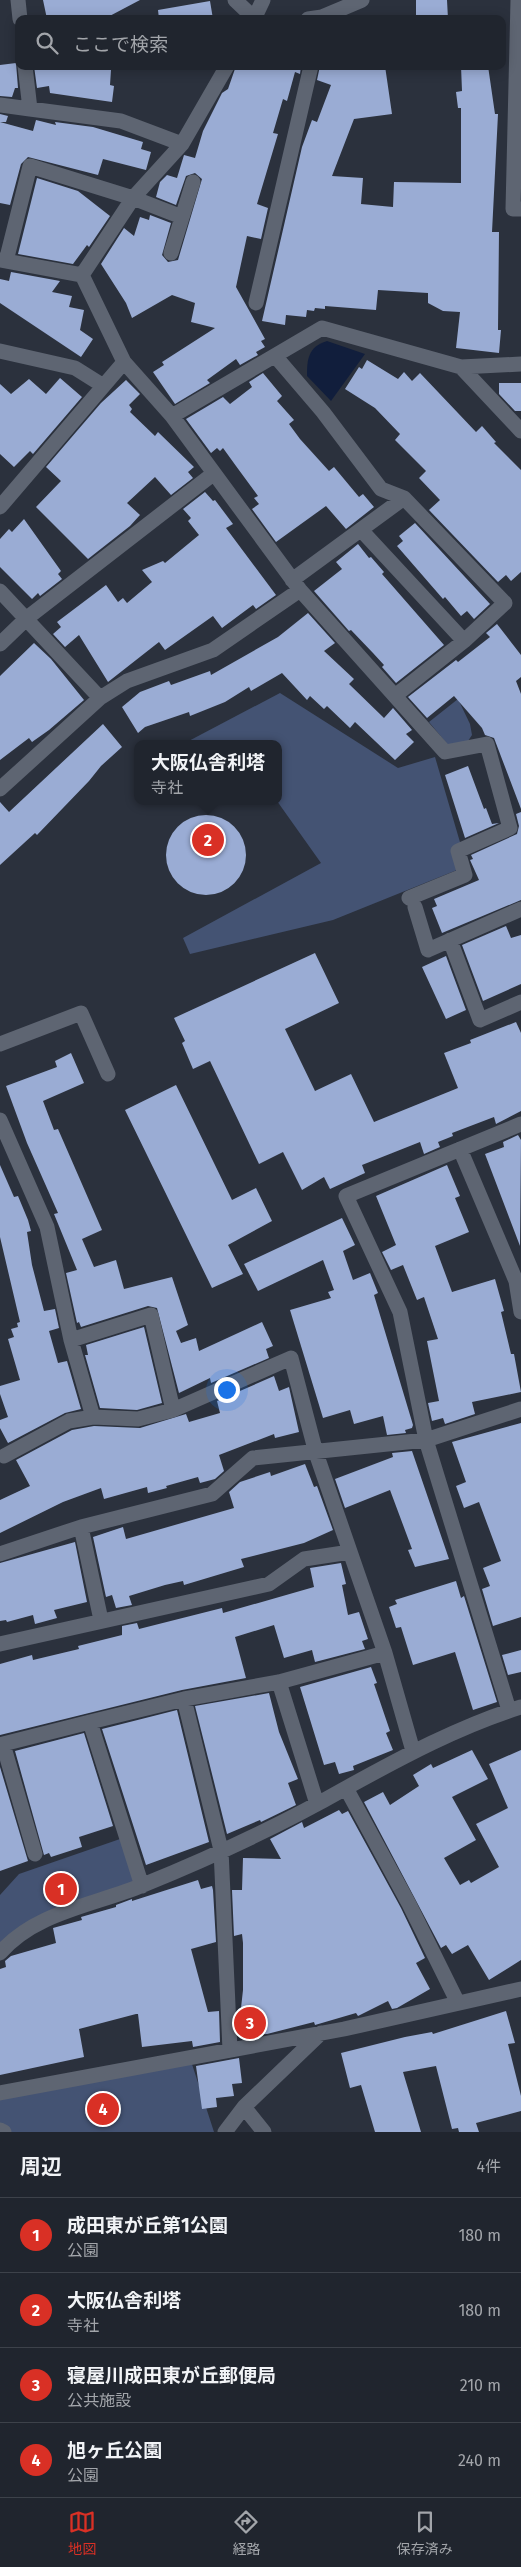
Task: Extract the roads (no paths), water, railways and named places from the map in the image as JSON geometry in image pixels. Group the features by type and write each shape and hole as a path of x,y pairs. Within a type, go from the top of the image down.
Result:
{"street":[{"path":"18,0 20,15"},
{"path":"235,0 251,15"},
{"path":"256,15 263,0"},
{"path":"324,15 362,0"},
{"path":"518,0 513,208 521,209"},
{"path":"25,70 30,109"},
{"path":"82,275 133,198 182,144 225,70"},
{"path":"256,303 309,70"},
{"path":"0,105 121,121 182,144"},
{"path":"82,275 3,261 30,166 133,198 182,217"},
{"path":"171,252 193,182"},
{"path":"82,275 124,362 172,416 296,585 445,752 487,744 510,828 458,851 465,875 412,902 428,950 521,909"},
{"path":"172,416 276,357 322,328 461,367 521,364"},
{"path":"0,351 75,368 102,385"},
{"path":"276,357 323,412 381,489 404,498 505,603 464,641 396,695"},
{"path":"0,507 102,385 124,362"},
{"path":"461,367 521,431"},
{"path":"0,644 27,618 213,474"},
{"path":"0,789 100,698 127,681 213,650 404,498"},
{"path":"362,531 464,641"},
{"path":"0,591 100,698"},
{"path":"450,940 480,1020 521,1002"},
{"path":"0,1044 81,1013 108,1074"},
{"path":"0,1120 47,1227 71,1340 93,1417"},
{"path":"0,1953 11,1940 42,1921 142,1886 317,1804 413,1751 515,1709 426,1440 400,1312 346,1196 521,1124"},
{"path":"460,1149 516,1281 521,1312"},
{"path":"71,1340 151,1315 173,1410"},
{"path":"4,1456 69,1422 93,1417 138,1419 173,1410 290,1358 316,1452 385,1653 413,1751"},
{"path":"0,1554 81,1527 212,1494 253,1458 426,1440 521,1409"},
{"path":"81,1527 102,1620"},
{"path":"0,1644 269,1584 304,1559 350,1552"},
{"path":"35,1854 3,1744 184,1700 279,1682 385,1653"},
{"path":"279,1682 317,1804"},
{"path":"184,1700 221,1850 230,2050"},
{"path":"90,1722 142,1886"},
{"path":"346,1788 409,1904 458,2003"},
{"path":"0,2093 321,2033 521,1989"},
{"path":"225,2132 244,2106 321,2033"},
{"path":"244,2106 264,2132"},
{"path":"0,2130 4,2132"}],"place":[{"name":"大阪仏舎利塔","path":"208,840"},
{"name":"成田東が丘第1公園","path":"61,1889"},
{"name":"寝屋川成田東が丘郵便局","path":"250,2023"},
{"name":"旭ヶ丘公園","path":"103,2109"}]}
